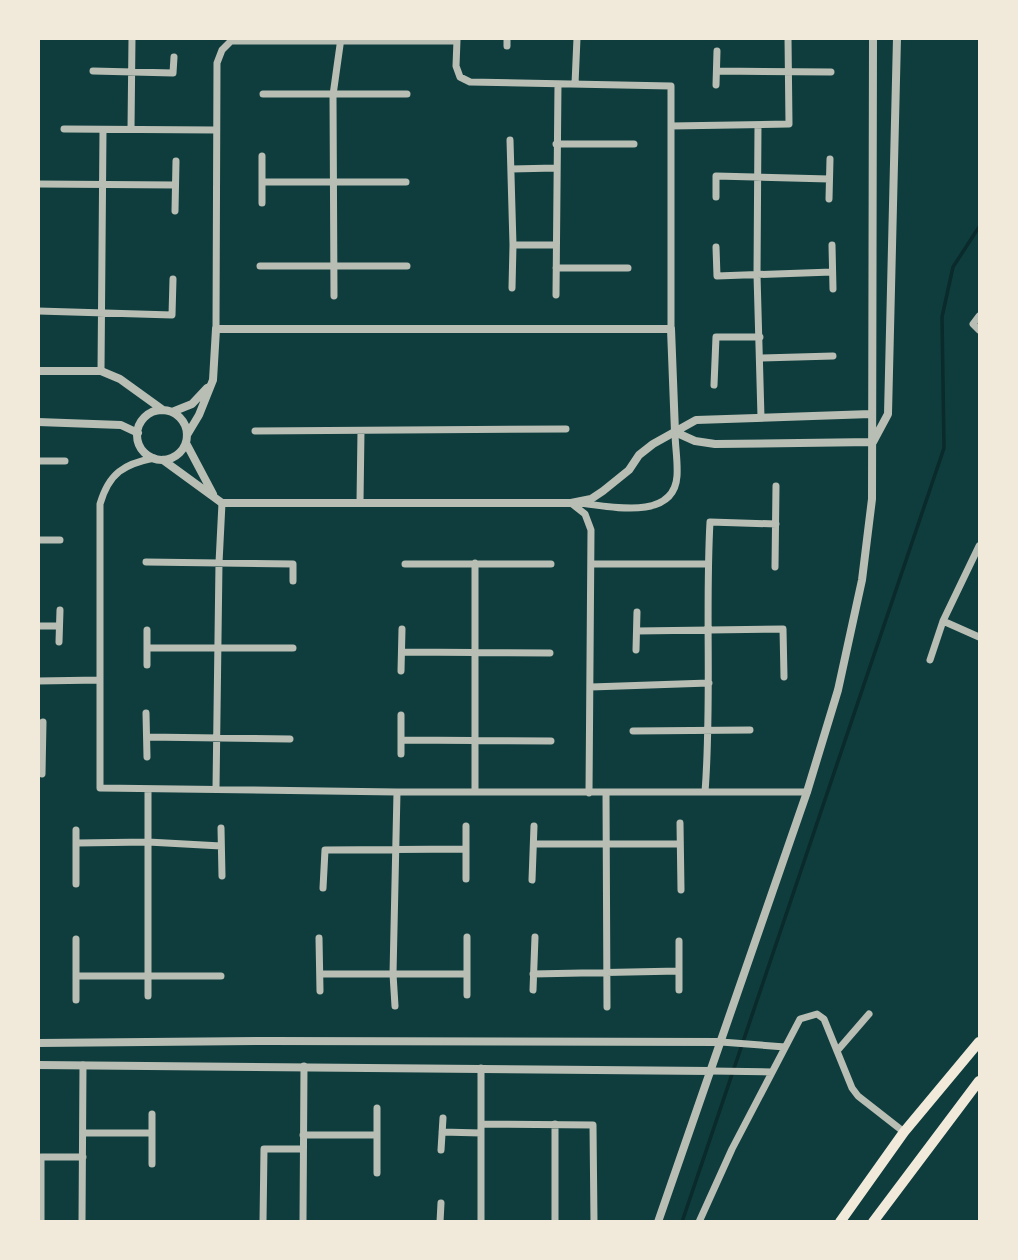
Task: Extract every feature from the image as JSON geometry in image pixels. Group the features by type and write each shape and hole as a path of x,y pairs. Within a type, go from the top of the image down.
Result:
{"main road":[{"path":"840,1222 904,1132 979,1042"},
{"path":"873,1222 979,1081"}],"street":[{"path":"131,129 132,38"},
{"path":"575,84 577,38"},
{"path":"671,126 789,124 788,38"},
{"path":"659,1222 807,792 838,690 862,580 872,499 873,38"},
{"path":"873,442 888,414 897,38"},
{"path":"334,296 333,94 340,40"},
{"path":"213,380 192,404 149,414 139,426 138,433 141,449 159,459 218,499 571,503 638,509 664,500 675,485 677,477 671,329 671,86 470,82 460,78 456,66 457,40 231,41 222,50 217,63 215,130 216,329 213,380 199,415 174,456 159,459 134,462 113,477 105,488 100,504 100,788 397,792 807,792"},
{"path":"716,85 717,51"},
{"path":"93,71 173,73 174,57"},
{"path":"717,71 831,72"},
{"path":"556,295 558,84"},
{"path":"263,94 407,94"},
{"path":"758,125 757,275 761,417"},
{"path":"64,129 215,130"},
{"path":"101,371 103,130"},
{"path":"510,140 512,288"},
{"path":"556,144 634,144"},
{"path":"262,156 262,203"},
{"path":"829,199 830,159"},
{"path":"174,211 176,161"},
{"path":"511,169 556,168"},
{"path":"716,197 716,176 829,179"},
{"path":"262,182 406,182"},
{"path":"38,184 175,185"},
{"path":"513,245 556,245"},
{"path":"832,245 833,289"},
{"path":"716,247 717,276 832,272"},
{"path":"260,267 407,266"},
{"path":"556,268 628,268"},
{"path":"38,311 172,315 173,279"},
{"path":"976,327 979,316"},
{"path":"216,329 671,329"},
{"path":"714,385 716,337 760,337"},
{"path":"760,358 833,356"},
{"path":"38,371 101,371 120,379 168,411 183,422 186,439 218,499 216,789"},
{"path":"571,503 591,499 628,470 639,455 653,444 696,420 871,414"},
{"path":"38,422 121,425 138,433"},
{"path":"256,431 566,429"},
{"path":"360,502 361,431"},
{"path":"675,432 695,441 715,444 873,442"},
{"path":"38,461 65,461"},
{"path":"775,567 776,486"},
{"path":"571,503 585,514 591,530 589,793"},
{"path":"705,792 709,730 710,522 776,524"},
{"path":"38,540 60,540"},
{"path":"930,660 943,621 979,546"},
{"path":"146,562 293,564 293,581"},
{"path":"475,563 475,791"},
{"path":"405,564 551,564"},
{"path":"592,564 708,564"},
{"path":"59,642 60,610"},
{"path":"636,612 636,650"},
{"path":"943,621 979,637"},
{"path":"38,626 59,626"},
{"path":"401,671 402,629"},
{"path":"637,631 783,629 784,677"},
{"path":"147,631 147,665"},
{"path":"146,648 293,648"},
{"path":"402,652 550,653"},
{"path":"38,681 100,680"},
{"path":"591,687 709,683"},
{"path":"146,713 147,757"},
{"path":"401,715 401,754"},
{"path":"42,774 40,736 43,722"},
{"path":"633,731 750,730"},
{"path":"147,737 290,739"},
{"path":"401,740 551,741"},
{"path":"148,789 148,996"},
{"path":"395,1006 393,974 397,792"},
{"path":"606,793 607,1007"},
{"path":"680,823 681,890"},
{"path":"466,826 466,879"},
{"path":"532,880 534,826"},
{"path":"221,828 222,876"},
{"path":"76,830 76,884"},
{"path":"76,843 148,842 221,846"},
{"path":"534,844 679,844"},
{"path":"323,888 325,850 466,849"},
{"path":"467,937 467,995"},
{"path":"533,990 535,937"},
{"path":"319,938 320,992"},
{"path":"76,939 76,1000"},
{"path":"679,990 680,941"},
{"path":"533,974 679,971"},
{"path":"320,974 467,974"},
{"path":"76,976 221,976"},
{"path":"699,1222 732,1149 800,1019 817,1014 824,1019 858,1096 904,1132"},
{"path":"836,1051 869,1014"},
{"path":"38,1043 721,1042 785,1047"},
{"path":"38,1065 772,1072"},
{"path":"82,1222 83,1065"},
{"path":"303,1222 304,1066"},
{"path":"481,1068 481,1222"},
{"path":"377,1108 377,1173"},
{"path":"152,1114 152,1164"},
{"path":"441,1150 443,1118"},
{"path":"481,1124 593,1125 594,1222"},
{"path":"555,1124 555,1222"},
{"path":"442,1132 481,1133"},
{"path":"83,1133 152,1133"},
{"path":"303,1135 377,1135"},
{"path":"263,1222 264,1149 303,1149"},
{"path":"41,1222 41,1157 83,1157"},
{"path":"440,1222 441,1203"}],"waterway":[{"path":"682,1222 944,448 942,317 953,267 979,227"}]}
